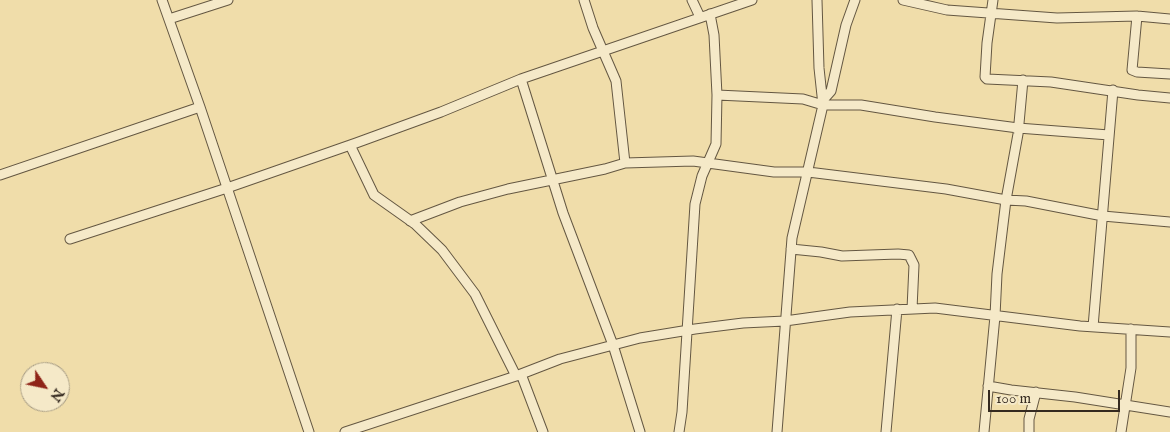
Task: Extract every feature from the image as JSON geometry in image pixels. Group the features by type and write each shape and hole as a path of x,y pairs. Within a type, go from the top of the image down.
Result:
{"street":[{"path":"162,0 228,188 309,432"},
{"path":"169,19 228,0"},
{"path":"584,0 616,81 625,162"},
{"path":"692,0 700,17"},
{"path":"70,239 228,188 441,112 521,79 752,0"},
{"path":"776,432 792,238 823,102 819,68 817,0"},
{"path":"823,102 831,91 846,25 855,0"},
{"path":"903,0 947,10 1057,18 1137,16 1170,19"},
{"path":"993,0 986,77 990,80 1051,82 1170,98"},
{"path":"679,432 682,412 695,204 702,176 716,144 717,95 714,35 710,14"},
{"path":"1137,16 1132,70 1170,74"},
{"path":"521,79 554,178 563,213 613,345 640,432"},
{"path":"984,432 997,274 1023,80"},
{"path":"1092,327 1113,90"},
{"path":"717,95 803,99 861,105 1018,128 1109,135"},
{"path":"0,174 200,107"},
{"path":"350,145 374,195 410,221 442,250 475,294 519,375 543,432"},
{"path":"410,221 460,202 554,178 605,169 625,162 693,161 774,172 808,172 946,188 1103,216 1170,222"},
{"path":"791,249 842,256 909,255 914,265 912,309"},
{"path":"344,432 519,375 560,359 640,338 743,323 785,321 850,312 936,308 1092,327 1170,332"},
{"path":"886,432 897,309"},
{"path":"1121,432 1132,368 1131,329"},
{"path":"988,386 1075,396 1124,406 1170,412"},
{"path":"1028,432 1029,419 1036,392"}]}
